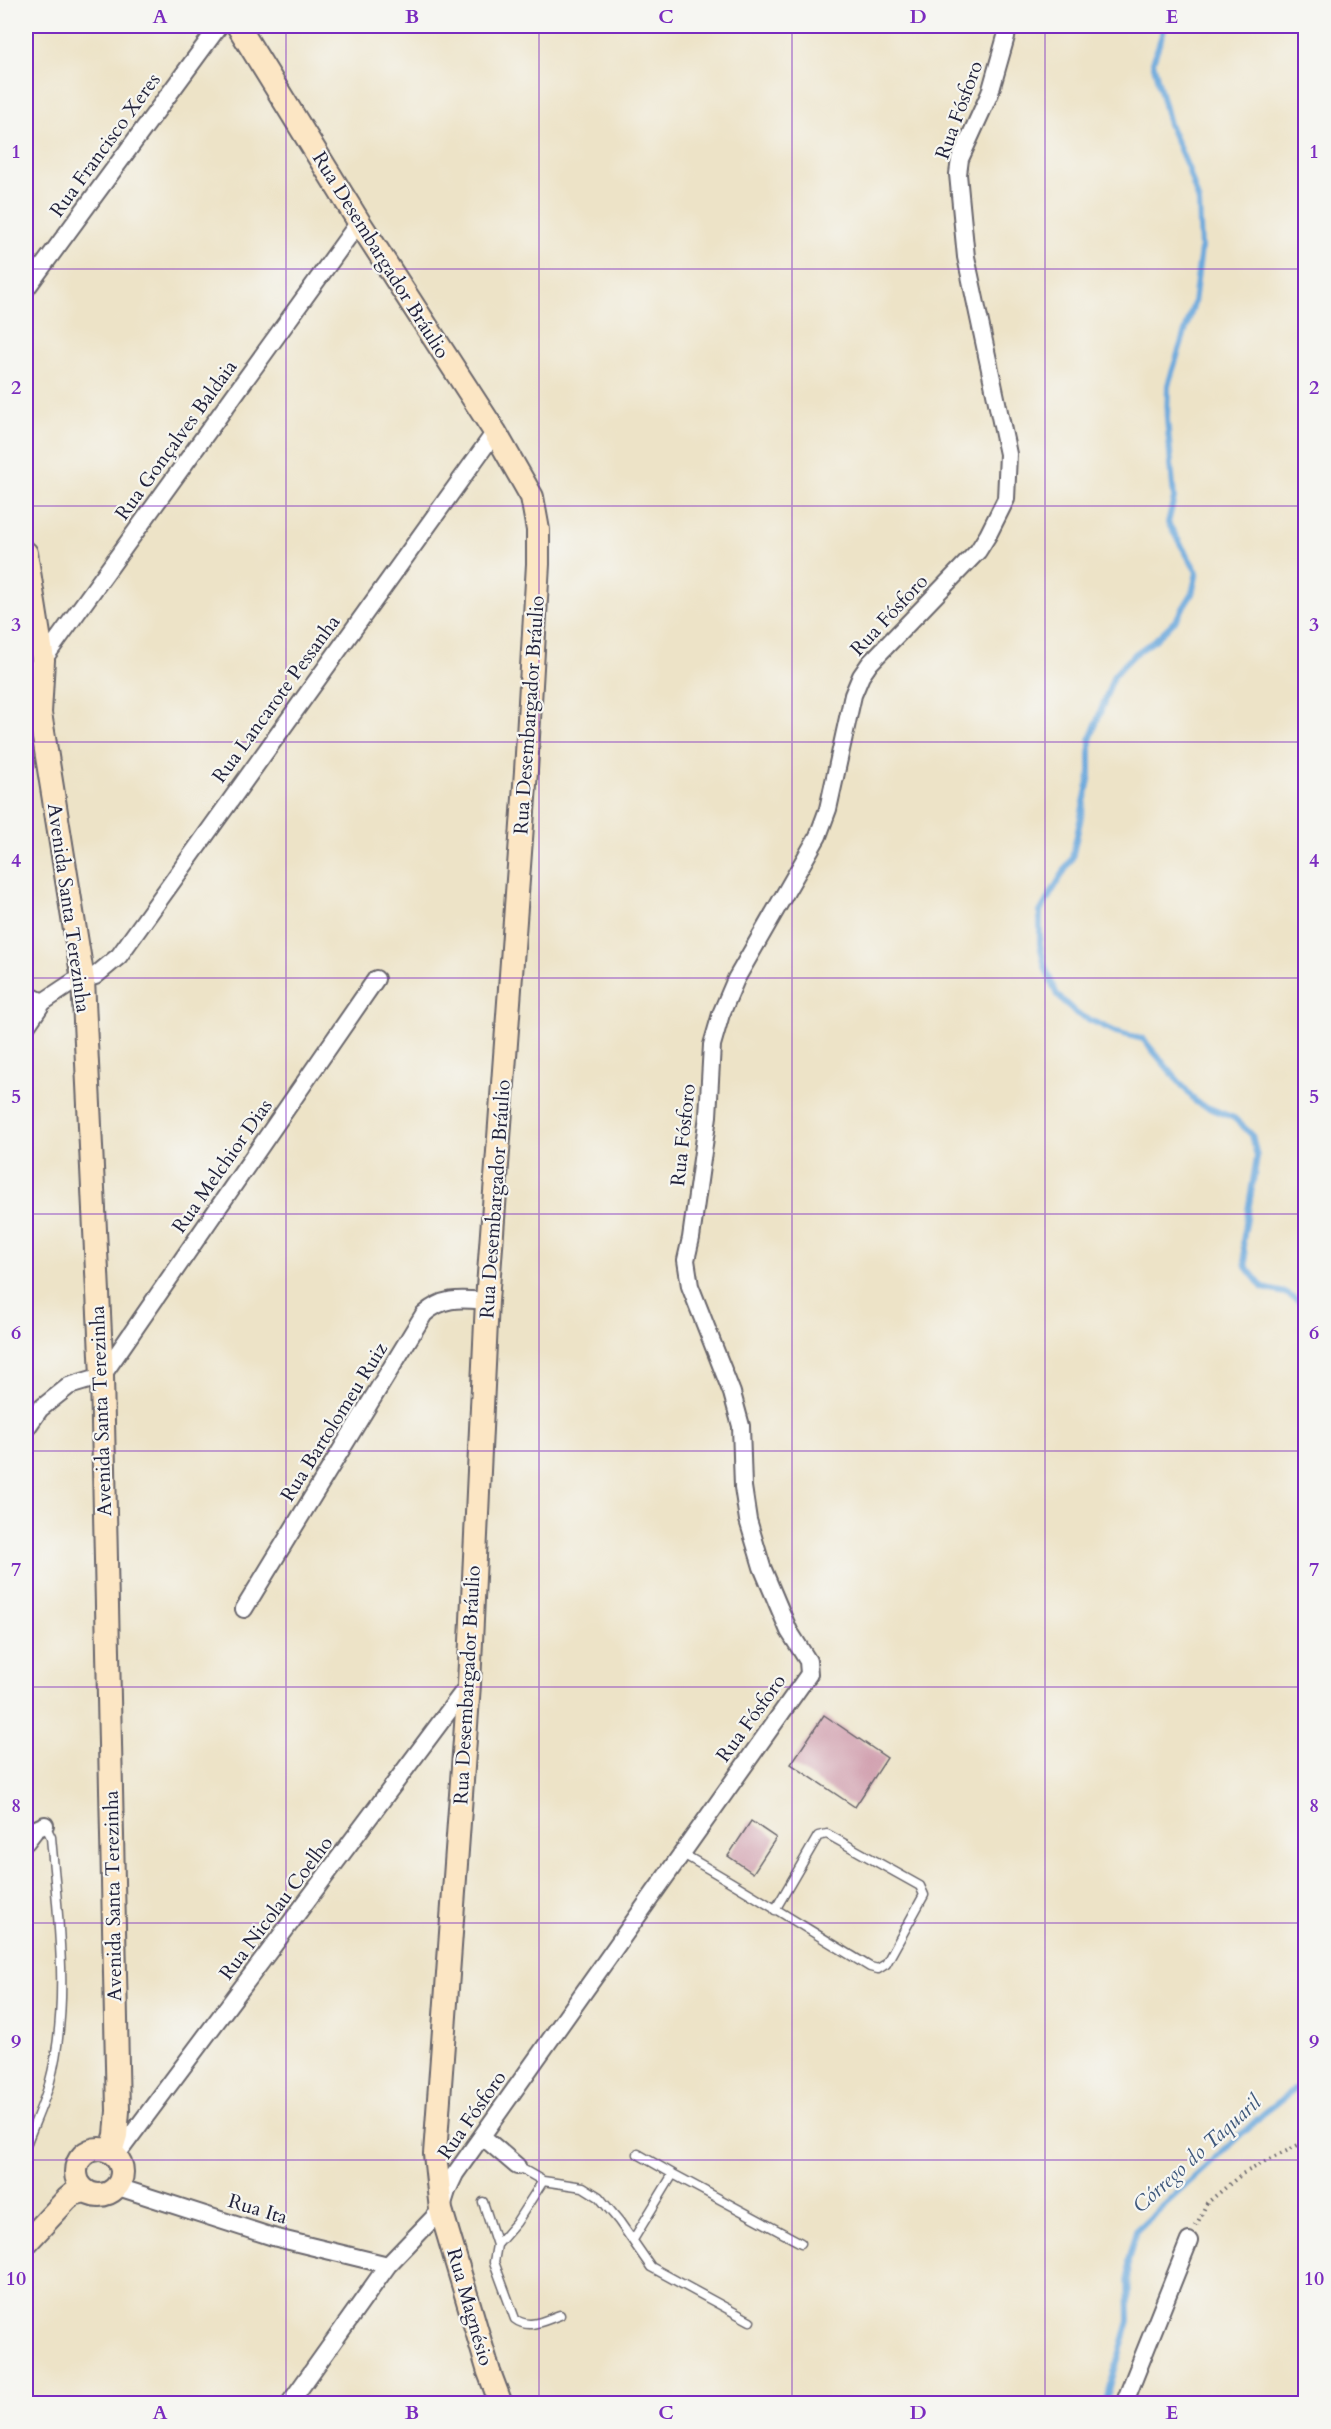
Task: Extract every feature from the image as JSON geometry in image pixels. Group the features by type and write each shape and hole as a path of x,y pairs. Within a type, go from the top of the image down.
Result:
{"street":[{"name":"Rua Francisco Xeres","path":"26,289 219,26"},
{"name":"Rua Desembargador Bráulio","path":"238,26 359,222 495,432 532,497 538,530 526,771 487,1301 469,1684 436,2131 435,2154 441,2210"},
{"name":"Rua Fósforo","path":"441,2210 455,2174 809,1674 808,1661 789,1631 762,1567 748,1520 743,1487 741,1426 732,1393 686,1272 708,1116 712,1045 721,1014 736,979 818,836 828,809 853,695 861,676 870,663 978,551 1006,499 1008,454 966,257 958,174 960,159 990,93 1009,26"},
{"name":"Rua Gonçalves Baldaia","path":"26,681 359,222"},
{"name":"Rua Lancarote Pessanha","path":"43,1002 63,988 95,976 118,956 495,432"},
{"name":"Avenida Santa Terezinha","path":"26,552 43,660 40,713 83,980 102,1376 118,2111 116,2135 108,2152"},
{"name":"Avenida Santa Terezinha","path":"26,681 40,713"},
{"name":"Rua Melchior Dias","path":"102,1376 376,979"},
{"path":"26,994 43,1002 26,1027"},
{"name":"Rua Bartolomeu Ruiz","path":"244,1609 424,1314 441,1302 461,1299 487,1301"},
{"path":"26,1429 40,1409 69,1386 102,1376"},
{"name":"Rua Nicolau Coelho","path":"108,2152 469,1684"},
{"path":"26,1842 36,1829 45,1825"},
{"path":"483,2137 517,2166"},
{"path":"108,2152 123,2171 118,2187 102,2196 93,2195 80,2183 76,2169 81,2158 108,2152"},
{"path":"26,2229 66,2188 80,2183"},
{"path":"26,2243 73,2194 80,2183"},
{"name":"Rua Ita","path":"118,2187 273,2237 387,2265"},
{"path":"289,2403 387,2265 441,2210"},
{"name":"Rua Magnésio","path":"441,2210 489,2372 501,2403"},
{"path":"1124,2403 1190,2241"}],"lane":[{"path":"26,2145 49,2085 60,2026 59,1936 51,1837 45,1825"},
{"path":"681,1853 775,1910 870,1967 878,1969 886,1964 924,1895 920,1886 827,1834 818,1836 775,1910"},
{"path":"638,2154 801,2243"},
{"path":"517,2166 543,2181 583,2187 598,2198 633,2240 651,2267 750,2321"},
{"path":"633,2240 673,2174"},
{"path":"497,2245 516,2223 543,2181"},
{"path":"483,2202 497,2245 494,2262 514,2319 521,2324 528,2325 560,2315"}],"path":[{"path":"1190,2241 1207,2203 1242,2174 1305,2141"}],"building":[{"path":"824,1715 887,1758 855,1807 791,1764"},
{"path":"751,1821 776,1838 753,1873 728,1856"}],"waterway":[{"name":"Córrego do Taquaril","path":"1165,26 1153,62 1169,124 1188,168 1199,202 1201,249 1194,303 1168,385 1167,419 1174,498 1168,523 1197,572 1192,594 1175,621 1155,640 1135,654 1114,675 1090,740 1090,775 1072,858 1040,912 1040,944 1045,967 1057,995 1077,1014 1116,1032 1143,1039 1197,1103 1234,1118 1252,1135 1257,1157 1243,1241 1246,1267 1263,1288 1285,1293 1306,1305"},
{"name":"Córrego do Taquaril","path":"1105,2404 1129,2321 1128,2261 1136,2231 1263,2114 1306,2081"}]}
